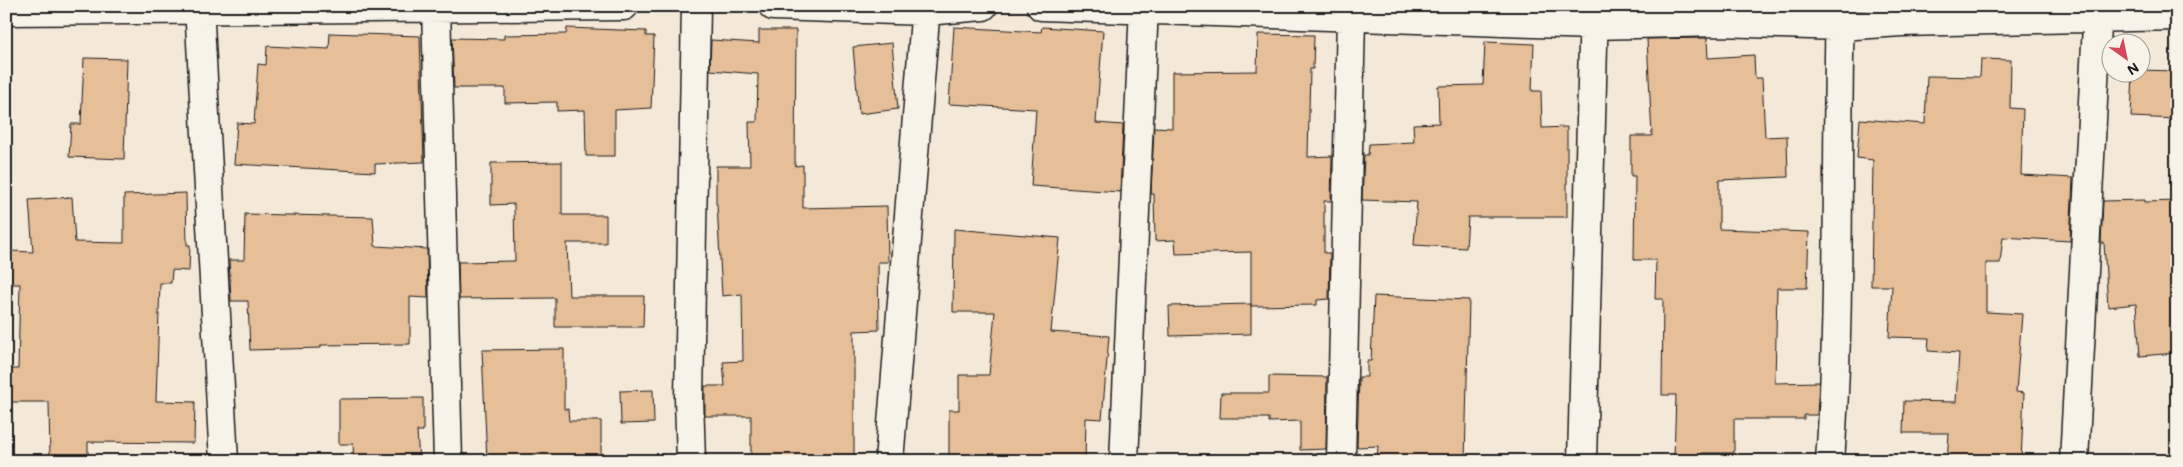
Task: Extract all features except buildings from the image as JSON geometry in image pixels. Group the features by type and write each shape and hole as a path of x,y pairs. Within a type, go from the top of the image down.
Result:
{"street":[{"path":"6,11 624,6"},
{"path":"691,461 689,398 696,6"},
{"path":"773,6 926,8 983,6"},
{"path":"1041,6 1593,15 1720,22 1840,16 1901,22 2098,12 2177,16"},
{"path":"199,8 224,461"},
{"path":"436,8 448,461"},
{"path":"889,461 926,8"},
{"path":"1124,461 1144,8"},
{"path":"1341,461 1353,11"},
{"path":"2074,461 2098,12"},
{"path":"1582,461 1593,15"},
{"path":"1830,461 1834,412 1840,16"}]}
